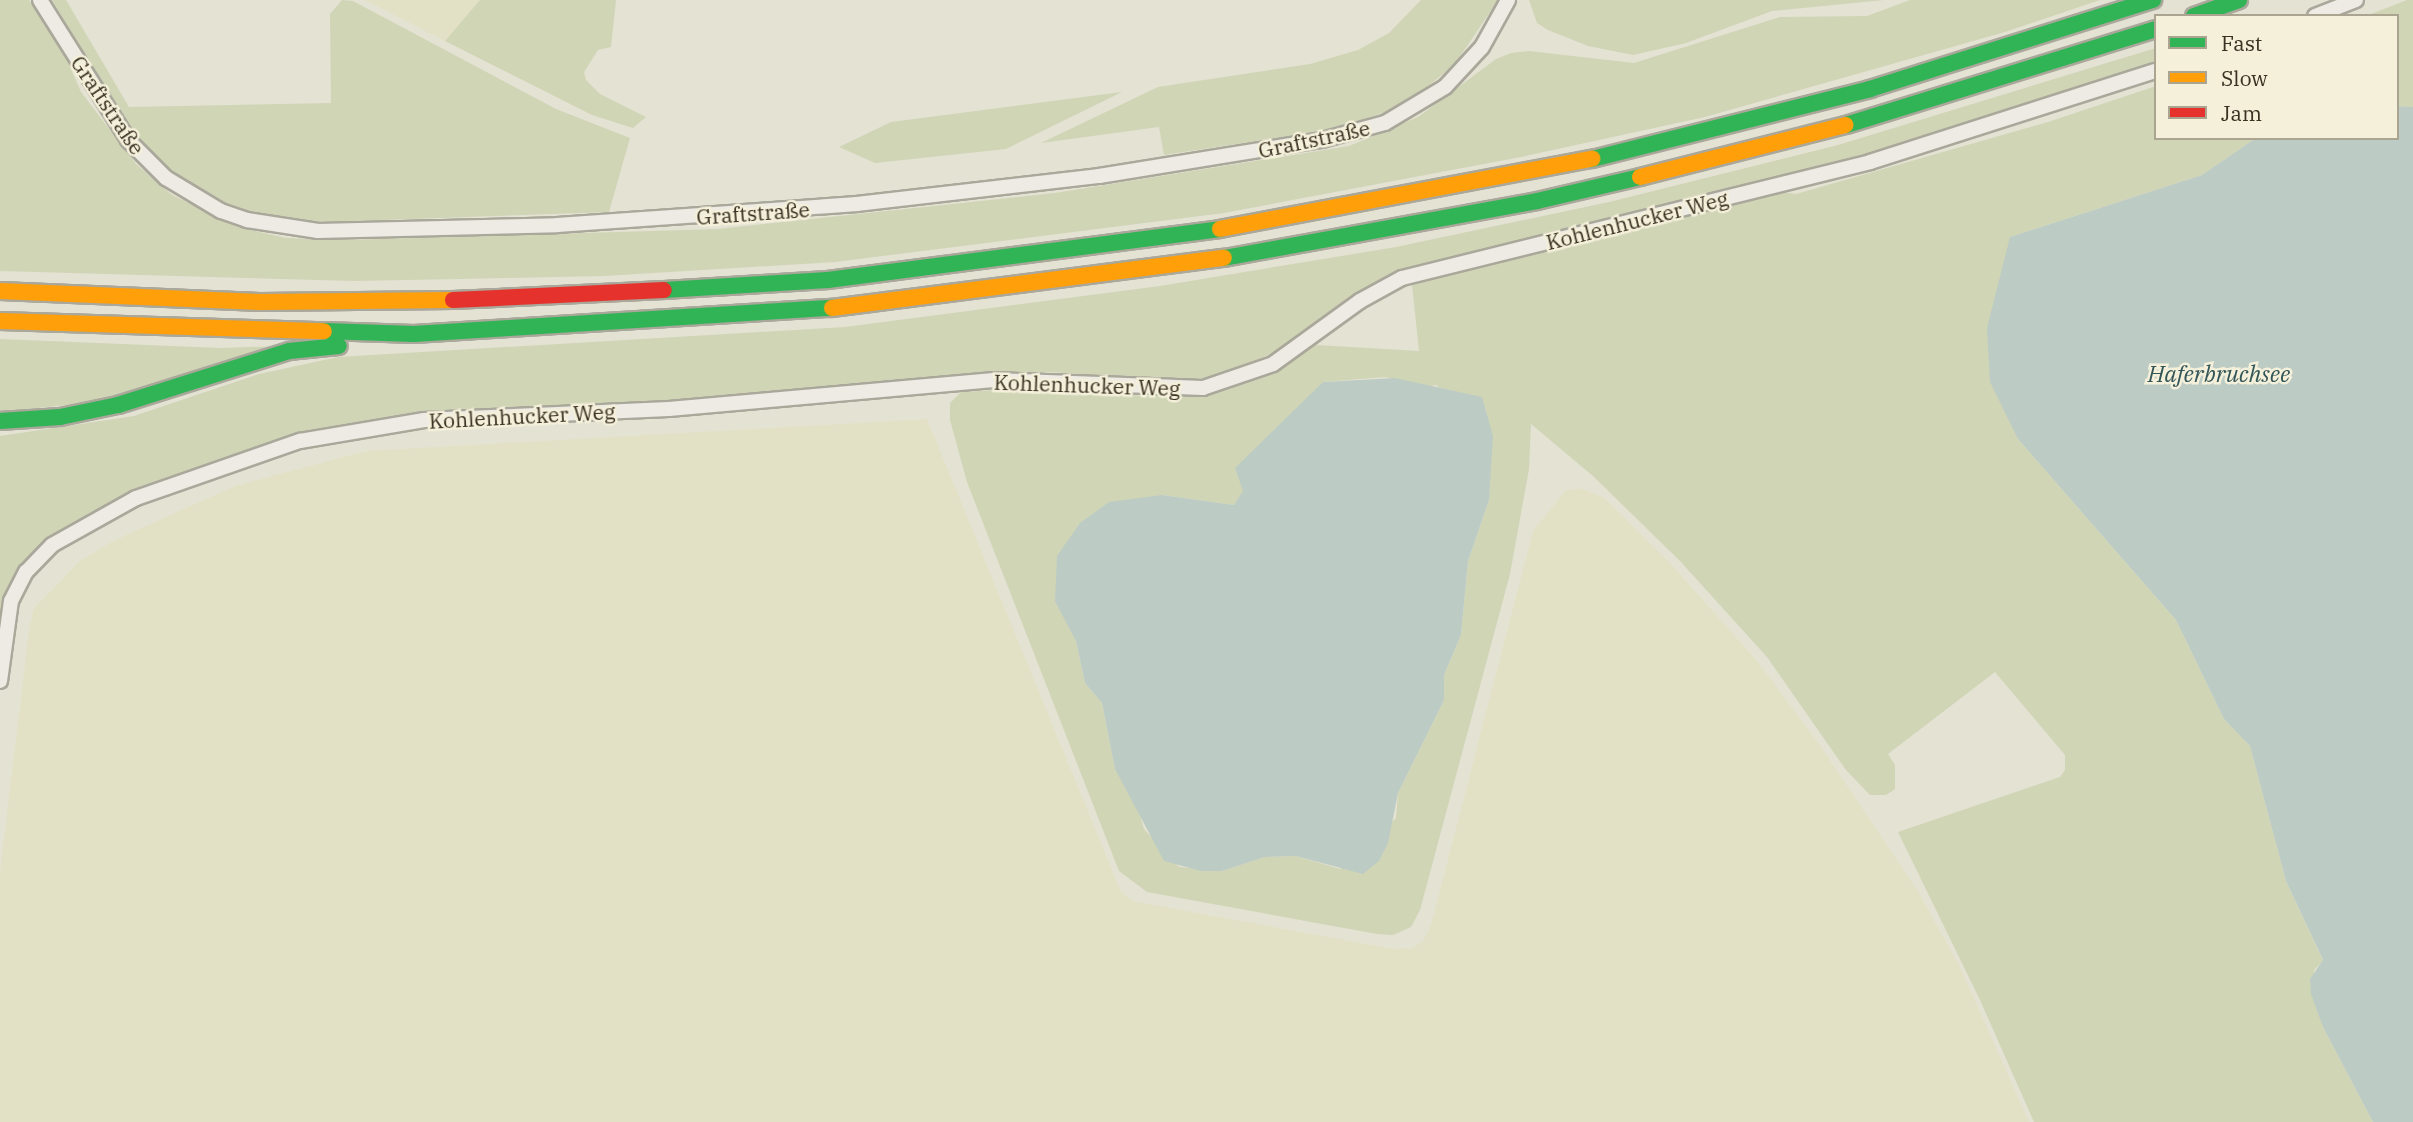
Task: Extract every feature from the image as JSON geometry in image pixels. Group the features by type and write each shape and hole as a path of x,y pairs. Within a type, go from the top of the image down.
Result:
{"highway":[{"path":"0,291 260,302 531,299 828,279 1119,246 1337,212 1541,171 1870,89 2153,0"},
{"path":"2200,14 2239,0"},
{"path":"0,321 299,332 480,330 702,318 928,298 1164,269 1347,238 1726,157 1888,113 2154,30"},
{"path":"0,421 60,417 118,405 289,351 480,330"}],"street":[{"name":"Graftstraße","path":"40,0 128,140 166,178 200,200 247,220 318,231 569,224 845,205 1099,176 1322,141 1385,123 1445,87 1482,47 1508,0"},
{"path":"2320,14 2356,0"},
{"name":"Kohlenhucker Weg","path":"0,681 11,601 26,572 52,545 136,498 300,441 413,421 670,409 993,380 1203,388 1273,364 1360,301 1402,278 1858,165 2154,72"}],"shaded area":[{"path":"365,0 480,0 445,41"},
{"path":"927,419 1121,892 1133,901 1393,949 1413,948 1423,941 1431,925 1533,531 1565,491 1580,488 1604,498 1670,563 1758,662 1819,744 1919,893 1959,965 2029,1122 0,1122 0,872 29,630 34,608 80,561 113,541 235,486 366,451"}],"green space":[{"path":"0,0 29,0 64,53 81,92 136,164 172,195 238,227 286,238 341,240 718,229 1055,193 1349,146 1418,117 1496,59 1511,53 1529,51 1634,63 1780,17 1867,16 1910,0 2100,0 2005,32 1705,117 1521,157 1224,213 835,262 604,276 354,281 0,271"},
{"path":"52,0 66,0 129,107 331,103 330,14 342,0 353,1 556,109 630,138 609,212 326,222 288,220 240,209 194,189 137,140"},
{"path":"480,0 616,0 611,47 598,50 584,72 586,80 600,94 646,117 633,128 592,115 445,41"},
{"path":"1421,0 1498,0 1455,64 1421,92 1386,112 1333,129 1164,155 1159,127 1041,143 1158,87 1310,64 1358,50 1389,33"},
{"path":"1529,0 1884,0 1772,11 1686,43 1633,55 1588,46 1548,30 1537,23"},
{"path":"2413,0 2413,107 2399,106 2399,14 2371,14"},
{"path":"2154,49 2154,66 2029,107 1842,161 1398,271 1359,293 1299,340 1226,375 1170,382 1053,372 996,374 668,402 430,413 315,430 134,491 86,516 49,540 23,566 7,593 0,626 0,436 134,416 259,374 338,357 845,327 1160,286 1396,247 1609,202 1838,145"},
{"path":"2154,87 2154,140 2253,140 2202,175 2010,237 2018,439 2176,620 2224,719 2250,746 2286,881 2323,961 2314,970 2323,1027 2373,1122 2034,1122 1980,1000 1898,832 2060,777 2065,770 2065,755 1995,672 1888,754 1895,765 1895,789 1886,795 1870,795 1846,770 1767,657 1680,561 1593,476 1531,424 1529,469 1510,574 1420,910 1411,927 1393,935 1377,934 1147,892 1119,871 967,482 950,420 950,403 961,392 1037,388 1144,396 1202,395 1266,376 1316,345 1419,351 1412,285 1440,275 1781,192 1796,194 2048,122","holes":["1385,377 1422,387 1437,385 1489,481 1489,500 1468,561 1461,635 1444,675 1444,700 1398,793 1396,818 1340,869 1296,856 1265,857 1222,871 1179,867 1144,829 1135,799 1115,769 1102,703 1085,683 1076,641 1162,495 1234,505 1323,382"]},
{"path":"1122,92 1006,149 875,163 839,147 891,122"},
{"path":"0,339 220,348 281,346 104,401 0,412"}],"water":[{"name":"Haferbruchsee","path":"2399,106 2413,107 2413,1122 2373,1122 2323,1027 2311,994 2310,979 2323,960 2286,881 2250,746 2224,719 2176,620 2018,439 1990,382 1987,328 2010,237 2202,175 2253,140 2399,140"},
{"path":"1395,378 1482,397 1493,436 1489,500 1468,561 1461,635 1444,675 1444,700 1398,793 1388,843 1379,861 1363,874 1296,856 1265,857 1222,871 1201,871 1164,861 1115,769 1102,703 1085,683 1076,641 1055,601 1057,556 1080,523 1109,502 1162,495 1234,505 1243,491 1235,468 1323,382"}],"traffic: fast":[{"path":"1592,159 1870,89 2153,0"},
{"path":"2200,14 2239,0"},
{"path":"1846,125 2154,30"},
{"path":"1224,258 1537,201 1640,177"},
{"path":"664,290 828,280 1220,229"},
{"path":"324,331 414,334 832,308"},
{"path":"0,421 60,417 118,405 289,351 339,346"}],"traffic: slow":[{"path":"1640,177 1846,125"},
{"path":"1220,229 1592,159"},
{"path":"832,308 1224,258"},
{"path":"0,291 260,302 453,300"},
{"path":"0,321 324,331"}],"traffic: jam":[{"path":"453,300 664,290"}]}
